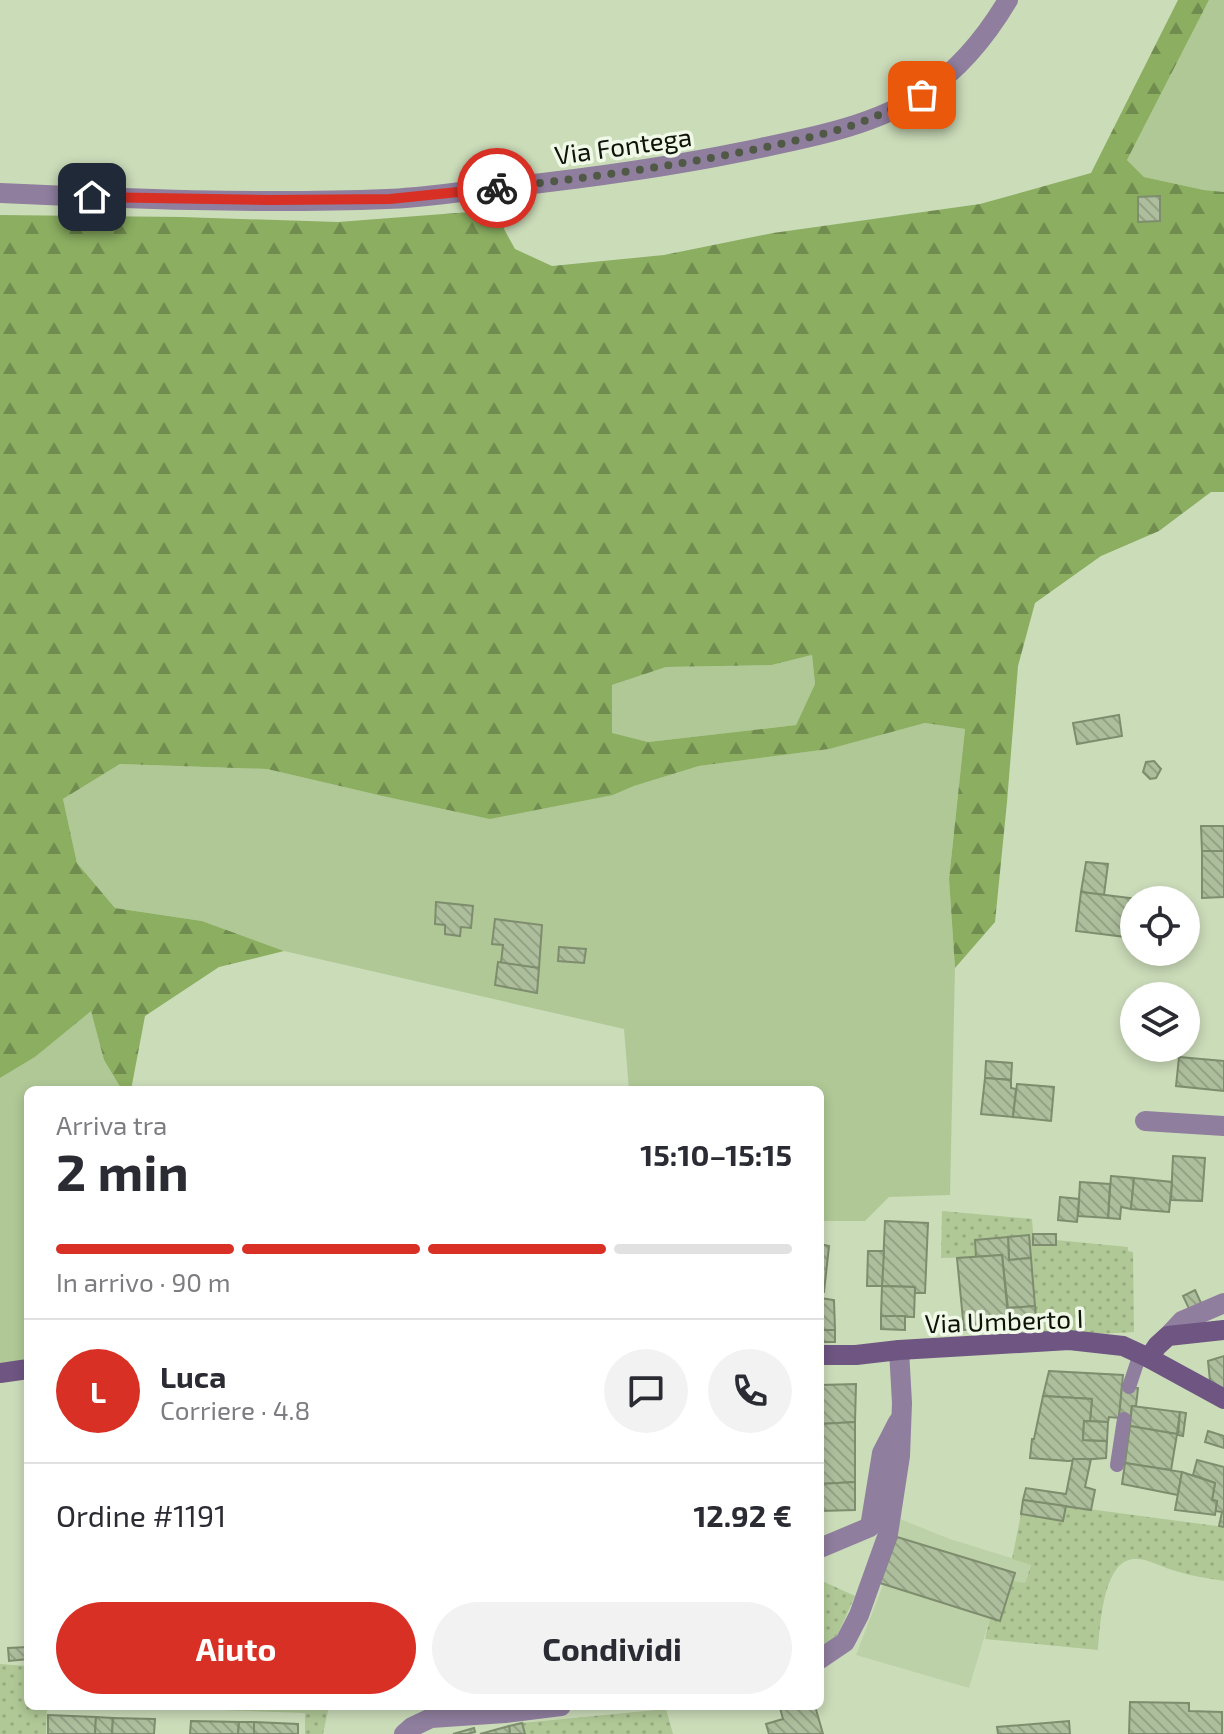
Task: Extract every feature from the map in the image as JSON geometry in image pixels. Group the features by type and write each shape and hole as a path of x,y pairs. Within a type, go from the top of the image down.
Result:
{"main road":[{"path":"1145,1356 1168,1336 1224,1330"},
{"name":"Via Umberto I","path":"824,1355 1069,1340 1123,1346 1224,1399"},
{"path":"0,1373 24,1370"}],"street":[{"name":"Via Fontega","path":"0,193 123,199 390,199 566,180 699,161 837,130 922,95 955,70 995,22 1008,0"},
{"path":"1145,1121 1224,1126"},
{"path":"1168,1336 1182,1321 1224,1303"},
{"path":"824,1656 845,1642 859,1615 888,1534 900,1456 899,1350"},
{"path":"824,1546 870,1527 882,1453 901,1415"},
{"path":"404,1734 431,1718 529,1710"}],"lane":[{"path":"1129,1387 1145,1356"},
{"path":"1117,1465 1124,1419"}],"shaded area":[{"path":"1209,0 1224,0 1224,192 1144,177 1127,160"},
{"path":"812,655 815,684 796,725 648,742 612,734 612,685 666,667 772,665"},
{"path":"925,723 965,729 949,879 955,968 950,1195 889,1197 865,1221 824,1221 824,1086 629,1086 624,1029 284,951 202,921 115,908 77,863 63,799 120,764 267,769 378,795 613,795 699,766 828,749"},
{"path":"91,1010 104,1060 120,1086 24,1086 24,1359 0,1366 0,1078 35,1057"},
{"path":"942,1211 1032,1219 1034,1245 1056,1245 1056,1240 1128,1247 1128,1251 1133,1252 1134,1332 1038,1337 1029,1235 975,1240 976,1257 941,1258"},
{"path":"1066,1506 1224,1527 1224,1581 1134,1559 1124,1562 1110,1582 1102,1611 1098,1650 985,1639 990,1618 1012,1581 1025,1583 1031,1565 1012,1559 1021,1514 1063,1521"},
{"path":"900,1519 950,1539 1031,1564 1025,1583 990,1618 969,1688 856,1655 883,1585 880,1583"},
{"path":"824,1582 855,1596 838,1634 824,1646"},
{"path":"0,1664 24,1666 24,1710 47,1710 46,1734 0,1734"},
{"path":"222,1710 328,1710 323,1734 305,1734 305,1713"},
{"path":"666,1710 673,1734 525,1734 522,1723"}],"green space":[{"path":"1178,0 1209,0 1127,160 1144,177 1224,192 1224,492 1211,492 1159,531 1101,556 1035,603 1018,666 995,922 955,968 949,879 965,729 925,723 829,749 699,766 613,795 490,819 267,769 120,764 63,799 77,863 115,908 202,921 284,951 219,967 145,1016 132,1086 120,1086 104,1060 91,1011 35,1057 0,1078 0,215 338,222 509,209 504,229 515,249 552,266 664,255 773,233 980,204 1091,173","holes":["812,655 815,684 796,725 648,742 612,733 612,685 666,667 772,665"]}],"building":[{"path":"1160,196 1160,221 1138,222 1138,197"},
{"path":"1119,715 1122,736 1077,744 1073,723"},
{"path":"1154,761 1161,769 1156,778 1150,779 1143,772 1146,762"},
{"path":"1201,826 1224,826 1224,851 1202,851"},
{"path":"1202,851 1224,851 1224,897 1202,898"},
{"path":"1086,862 1108,864 1104,895 1081,892"},
{"path":"1081,892 1120,897 1120,936 1076,931"},
{"path":"436,902 473,906 471,928 461,927 460,936 445,934 445,925 435,924"},
{"path":"495,919 542,925 539,968 501,963 503,945 492,944"},
{"path":"559,947 586,949 584,963 558,961"},
{"path":"498,962 539,968 537,993 495,985"},
{"path":"1200,1059 1224,1061 1224,1091 1176,1086 1178,1062 1200,1062"},
{"path":"986,1061 1012,1063 1011,1080 985,1078"},
{"path":"985,1078 1011,1080 1011,1088 1016,1089 1013,1117 981,1114"},
{"path":"1017,1084 1054,1087 1051,1121 1013,1117"},
{"path":"1173,1156 1205,1158 1202,1201 1171,1200"},
{"path":"1111,1176 1134,1178 1131,1209 1121,1207 1120,1219 1108,1218"},
{"path":"1134,1178 1172,1182 1169,1212 1131,1209"},
{"path":"1080,1182 1110,1184 1108,1218 1078,1216"},
{"path":"1060,1197 1079,1199 1077,1222 1058,1220"},
{"path":"885,1221 928,1223 925,1293 915,1293 915,1287 882,1286"},
{"path":"1033,1234 1056,1234 1056,1245 1033,1245"},
{"path":"1029,1235 1031,1258 1009,1260 1008,1237"},
{"path":"1008,1237 1009,1260 1031,1258 1035,1306 1008,1308 1002,1255 976,1257 975,1240"},
{"path":"824,1245 829,1246 824,1292"},
{"path":"868,1251 884,1251 882,1286 867,1286"},
{"path":"1002,1255 1009,1326 964,1330 957,1258"},
{"path":"882,1286 915,1287 914,1317 881,1316"},
{"path":"1195,1290 1207,1316 1195,1321 1183,1296"},
{"path":"824,1299 834,1300 835,1330 824,1330"},
{"path":"1035,1306 1038,1337 1003,1339 1001,1327 1009,1326 1008,1308"},
{"path":"881,1316 905,1316 905,1330 881,1329"},
{"path":"824,1330 835,1330 835,1342 824,1342"},
{"path":"1224,1356 1224,1396 1211,1391 1208,1361"},
{"path":"1049,1371 1123,1375 1119,1418 1109,1417 1108,1422 1090,1421 1092,1399 1043,1396"},
{"path":"856,1384 855,1422 824,1424 824,1385"},
{"path":"1122,1386 1138,1388 1136,1406 1132,1406 1130,1419 1119,1418"},
{"path":"1043,1396 1092,1399 1090,1421 1084,1421 1083,1440 1107,1441 1106,1458 1068,1461 1030,1458"},
{"path":"1132,1406 1180,1412 1177,1434 1130,1426"},
{"path":"1180,1412 1186,1413 1183,1436 1178,1435"},
{"path":"1084,1421 1108,1422 1107,1441 1083,1440"},
{"path":"855,1422 855,1482 824,1484 824,1424"},
{"path":"1130,1426 1177,1434 1171,1470 1125,1463"},
{"path":"1208,1431 1224,1436 1224,1448 1205,1442"},
{"path":"1073,1459 1091,1459 1085,1487 1095,1490 1091,1510 1023,1500 1026,1488 1066,1494"},
{"path":"1197,1460 1224,1467 1224,1527 1219,1526 1222,1512 1215,1511 1217,1501 1212,1500 1215,1483 1193,1475"},
{"path":"1125,1463 1182,1472 1178,1495 1122,1484"},
{"path":"1182,1472 1215,1483 1212,1500 1217,1501 1215,1515 1175,1510"},
{"path":"855,1482 855,1510 824,1511 824,1484"},
{"path":"1023,1500 1066,1506 1063,1521 1021,1514"},
{"path":"897,1537 1015,1573 1000,1621 880,1583"},
{"path":"24,1647 24,1659 9,1661 8,1648"},
{"path":"1130,1702 1189,1703 1189,1711 1222,1712 1222,1734 1129,1734"},
{"path":"781,1710 816,1710 823,1734 769,1734 766,1724 783,1719"},
{"path":"48,1715 96,1717 95,1734 48,1734"},
{"path":"96,1717 113,1718 112,1734 95,1734"},
{"path":"113,1718 155,1719 154,1734 112,1734"},
{"path":"191,1721 239,1722 238,1734 190,1734"},
{"path":"1069,1721 1070,1734 998,1734 997,1727"},
{"path":"239,1722 254,1722 254,1734 238,1734"},
{"path":"254,1722 298,1724 298,1734 254,1734"},
{"path":"522,1723 525,1734 510,1734 509,1726"},
{"path":"509,1726 510,1734 480,1734"},
{"path":"474,1728 475,1732 453,1734"}],"way so far":[{"path":"497,188 699,161 767,147 837,130 922,95"}],"route":[{"path":"92,197 390,199 497,188"}]}
